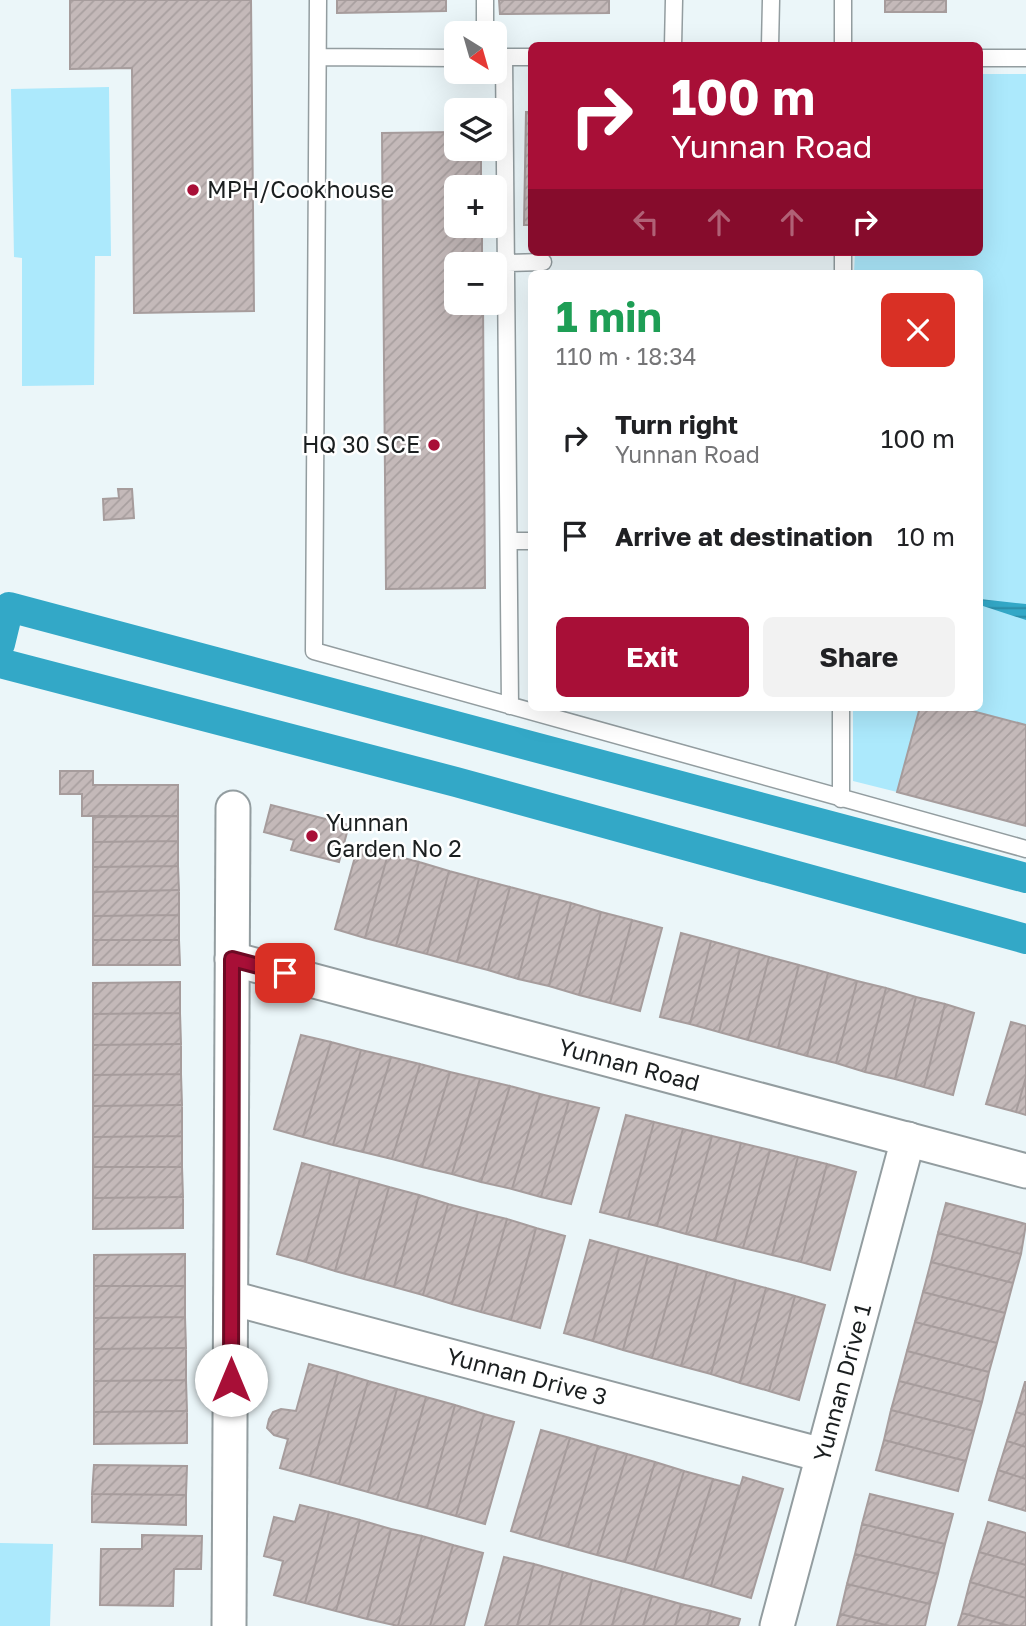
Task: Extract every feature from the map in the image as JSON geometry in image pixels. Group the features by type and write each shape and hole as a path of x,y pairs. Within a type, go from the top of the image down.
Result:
{"street":[{"path":"229,1626 233,808"},
{"name":"Yunnan Road","path":"232,959 1026,1171"},
{"name":"Yunnan Drive 1","path":"776,1626 908,1139"},
{"name":"Yunnan Drive 3","path":"231,1298 822,1455"}],"lane":[{"path":"318,0 314,651 1026,849"},
{"path":"485,0 485,21"},
{"path":"673,42 674,0"},
{"path":"771,0 771,42"},
{"path":"843,0 843,42"},
{"path":"318,57 444,58"},
{"path":"508,57 528,57"},
{"path":"983,58 1026,58"},
{"path":"501,84 506,252"},
{"path":"507,263 544,262"},
{"path":"507,315 510,706"},
{"path":"509,541 528,541"},
{"path":"841,711 841,799"}],"shaded area":[{"path":"983,74 1026,74 1026,725 972,711 983,711 983,270 854,270 855,256 983,256"},
{"path":"109,87 111,256 95,256 94,385 22,386 22,258 14,257 11,89"},
{"path":"983,599 1026,604 1026,620 983,606"},
{"path":"853,711 919,711 897,792 853,781"},
{"path":"0,1543 53,1544 50,1626 0,1626"}],"building":[{"name":"MPH/Cookhouse","path":"70,0 251,0 254,311 134,313 132,68 70,69"},
{"path":"337,0 446,0 446,11 337,13"},
{"path":"499,0 609,0 609,13 500,14"},
{"path":"885,0 946,0 946,12 885,12"},
{"path":"526,112 528,112 528,225 524,225"},
{"name":"HQ 30 SCE","path":"444,132 444,161 481,161 481,175 444,175 444,238 482,238 482,252 444,252 444,315 483,315 485,588 386,589 382,133"},
{"path":"118,489 132,489 134,518 104,520 103,499 119,498"},
{"path":"919,711 972,711 1026,725 1026,826 897,792"},
{"path":"60,771 93,771 93,785 178,785 178,816 82,816 82,794 60,794"},
{"name":"Yunnan Garden No 2","path":"271,805 349,825 339,862 291,850 294,840 264,832"},
{"path":"178,816 178,841 93,842 93,817"},
{"path":"178,841 178,866 93,867 93,842"},
{"path":"358,846 388,854 365,938 335,929"},
{"path":"388,854 419,862 396,946 365,938"},
{"path":"419,862 449,871 427,954 396,946"},
{"path":"178,866 179,890 93,892 93,867"},
{"path":"449,871 479,879 457,962 427,954"},
{"path":"479,879 510,887 488,970 457,962"},
{"path":"510,887 540,895 518,979 488,970"},
{"path":"179,890 179,915 93,916 93,892"},
{"path":"540,895 571,903 549,986 518,979"},
{"path":"571,903 601,912 579,995 549,986"},
{"path":"601,912 632,920 610,1003 579,995"},
{"path":"179,915 179,940 93,940 93,916"},
{"path":"632,920 662,928 640,1011 610,1003"},
{"path":"681,933 711,941 690,1024 660,1017"},
{"path":"93,940 179,940 180,965 93,965"},
{"path":"711,941 740,949 719,1032 690,1024"},
{"path":"740,949 769,957 748,1040 719,1032"},
{"path":"769,957 799,965 778,1048 748,1040"},
{"path":"799,965 828,973 807,1056 778,1048"},
{"path":"828,973 857,981 836,1063 807,1056"},
{"path":"857,981 886,988 865,1072 836,1063"},
{"path":"180,982 180,1013 93,1014 93,983"},
{"path":"886,988 916,997 895,1079 865,1072"},
{"path":"916,997 945,1004 924,1087 895,1079"},
{"path":"945,1004 974,1013 953,1095 924,1087"},
{"path":"180,1013 181,1044 93,1045 93,1014"},
{"path":"1011,1022 1026,1026 1026,1077 1016,1112 986,1104"},
{"path":"301,1035 331,1042 303,1137 274,1129"},
{"path":"331,1042 361,1050 333,1145 303,1137"},
{"path":"181,1044 181,1074 93,1075 93,1045"},
{"path":"361,1050 391,1057 363,1152 333,1145"},
{"path":"391,1057 420,1064 392,1159 363,1152"},
{"path":"420,1064 450,1072 422,1167 392,1159"},
{"path":"450,1072 480,1079 452,1174 422,1167"},
{"path":"181,1074 182,1105 93,1106 93,1075"},
{"path":"1026,1077 1026,1115 1016,1112"},
{"path":"480,1079 510,1086 481,1182 452,1174"},
{"path":"510,1086 540,1094 512,1189 481,1182"},
{"path":"540,1094 569,1101 541,1197 512,1189"},
{"path":"569,1101 599,1108 571,1204 541,1197"},
{"path":"182,1105 182,1136 93,1137 93,1106"},
{"path":"626,1115 654,1122 628,1219 600,1212"},
{"path":"654,1122 683,1129 657,1226 628,1219"},
{"path":"683,1129 712,1136 686,1234 657,1226"},
{"path":"182,1136 182,1167 93,1167 93,1137"},
{"path":"712,1136 741,1143 715,1241 686,1234"},
{"path":"741,1143 770,1150 743,1248 715,1241"},
{"path":"770,1150 798,1157 772,1255 743,1248"},
{"path":"798,1157 827,1164 801,1262 772,1255"},
{"path":"302,1163 331,1171 306,1262 277,1254"},
{"path":"827,1164 856,1172 830,1270 801,1262"},
{"path":"93,1167 182,1167 183,1197 93,1198"},
{"path":"331,1171 360,1179 335,1271 306,1262"},
{"path":"360,1179 389,1187 364,1279 335,1271"},
{"path":"389,1187 419,1195 394,1287 364,1279"},
{"path":"419,1195 448,1204 423,1295 394,1287"},
{"path":"183,1197 183,1228 93,1229 93,1198"},
{"path":"946,1203 1026,1224 1021,1254 938,1233"},
{"path":"448,1204 478,1212 452,1304 423,1295"},
{"path":"478,1212 507,1219 481,1312 452,1304"},
{"path":"507,1219 536,1228 511,1320 481,1312"},
{"path":"536,1228 565,1236 540,1328 511,1320"},
{"path":"938,1233 1021,1254 1013,1283 931,1262"},
{"path":"590,1240 619,1248 593,1341 564,1333"},
{"path":"619,1248 648,1256 623,1350 593,1341"},
{"path":"185,1254 185,1286 94,1286 94,1255"},
{"path":"648,1256 678,1264 652,1358 623,1350"},
{"path":"931,1262 1013,1283 1005,1313 923,1292"},
{"path":"678,1264 707,1272 681,1366 652,1358"},
{"path":"707,1272 736,1280 711,1374 681,1366"},
{"path":"736,1280 766,1288 740,1383 711,1374"},
{"path":"94,1286 185,1286 185,1317 94,1318"},
{"path":"766,1288 795,1296 769,1391 740,1383"},
{"path":"923,1292 1005,1313 997,1343 915,1322"},
{"path":"795,1296 825,1305 799,1400 769,1391"},
{"path":"185,1317 186,1348 94,1349 94,1318"},
{"path":"915,1322 997,1343 989,1372 907,1351"},
{"path":"186,1348 186,1380 94,1381 94,1349"},
{"path":"907,1351 989,1372 982,1402 899,1381"},
{"path":"309,1364 338,1372 310,1476 280,1468 288,1439 274,1435 267,1428 273,1412 281,1409 296,1411"},
{"path":"338,1372 368,1381 339,1484 310,1476"},
{"path":"186,1380 187,1411 94,1412 94,1381"},
{"path":"368,1381 397,1389 368,1492 339,1484"},
{"path":"899,1381 982,1402 974,1431 891,1410"},
{"path":"1026,1382 1026,1415 1016,1412"},
{"path":"397,1389 426,1397 397,1500 368,1492"},
{"path":"426,1397 455,1405 427,1508 397,1500"},
{"path":"455,1405 484,1414 456,1516 427,1508"},
{"path":"891,1410 974,1431 966,1461 884,1440"},
{"path":"187,1411 187,1443 94,1444 94,1412"},
{"path":"1016,1412 1026,1415 1026,1447 1007,1441"},
{"path":"484,1414 514,1422 485,1524 456,1516"},
{"path":"541,1430 570,1438 539,1539 511,1531"},
{"path":"570,1438 598,1446 568,1547 539,1539"},
{"path":"884,1440 966,1461 958,1491 876,1470"},
{"path":"1007,1441 1026,1447 1026,1479 998,1470"},
{"path":"598,1446 627,1454 597,1555 568,1547"},
{"path":"627,1454 655,1462 625,1562 597,1555"},
{"path":"655,1462 684,1471 654,1570 625,1562"},
{"path":"94,1465 187,1466 186,1495 92,1494"},
{"path":"998,1470 1026,1479 1026,1511 989,1500"},
{"path":"684,1471 713,1479 683,1578 654,1570"},
{"path":"743,1477 783,1489 751,1598 711,1586"},
{"path":"713,1479 740,1486 711,1586 683,1578"},
{"path":"92,1494 186,1495 186,1525 92,1522"},
{"path":"870,1494 953,1514 945,1544 862,1524"},
{"path":"300,1505 329,1512 305,1603 274,1595 283,1561 264,1556 274,1517 295,1522"},
{"path":"329,1512 360,1520 336,1611 305,1603"},
{"path":"360,1520 391,1529 367,1619 336,1611"},
{"path":"988,1522 1026,1533 1026,1565 979,1552"},
{"path":"862,1524 945,1544 938,1574 855,1554"},
{"path":"391,1529 422,1536 398,1626 367,1619"},
{"path":"142,1535 202,1536 201,1569 174,1569 173,1606 100,1605 101,1549 142,1549"},
{"path":"422,1536 453,1545 430,1626 398,1626"},
{"path":"453,1545 483,1553 464,1626 430,1626"},
{"path":"979,1552 1026,1565 1026,1598 970,1582"},
{"path":"855,1554 938,1574 930,1604 847,1584"},
{"path":"504,1557 534,1564 517,1626 485,1626"},
{"path":"534,1564 563,1572 549,1626 517,1626"},
{"path":"563,1572 592,1580 580,1626 549,1626"},
{"path":"592,1580 622,1588 612,1626 580,1626"},
{"path":"970,1582 1026,1598 1026,1626 1010,1626 962,1613"},
{"path":"847,1584 930,1604 925,1626 890,1626 840,1614"},
{"path":"622,1588 652,1596 643,1626 612,1626"},
{"path":"652,1596 681,1604 675,1626 643,1626"},
{"path":"681,1604 711,1611 707,1626 675,1626"},
{"path":"711,1611 740,1619 738,1626 707,1626"},
{"path":"962,1613 1010,1626 958,1626"},
{"path":"840,1614 890,1626 837,1626"}],"waterway":[{"path":"0,644 9,607 1026,878"},
{"path":"0,663 456,782 1026,939"}],"place":[{"name":"MPH/Cookhouse","path":"193,190"},
{"name":"HQ 30 SCE","path":"434,445"},
{"name":"Yunnan Garden No 2","path":"312,836"}],"route":[{"path":"231,1380 232,959 285,973"}]}
